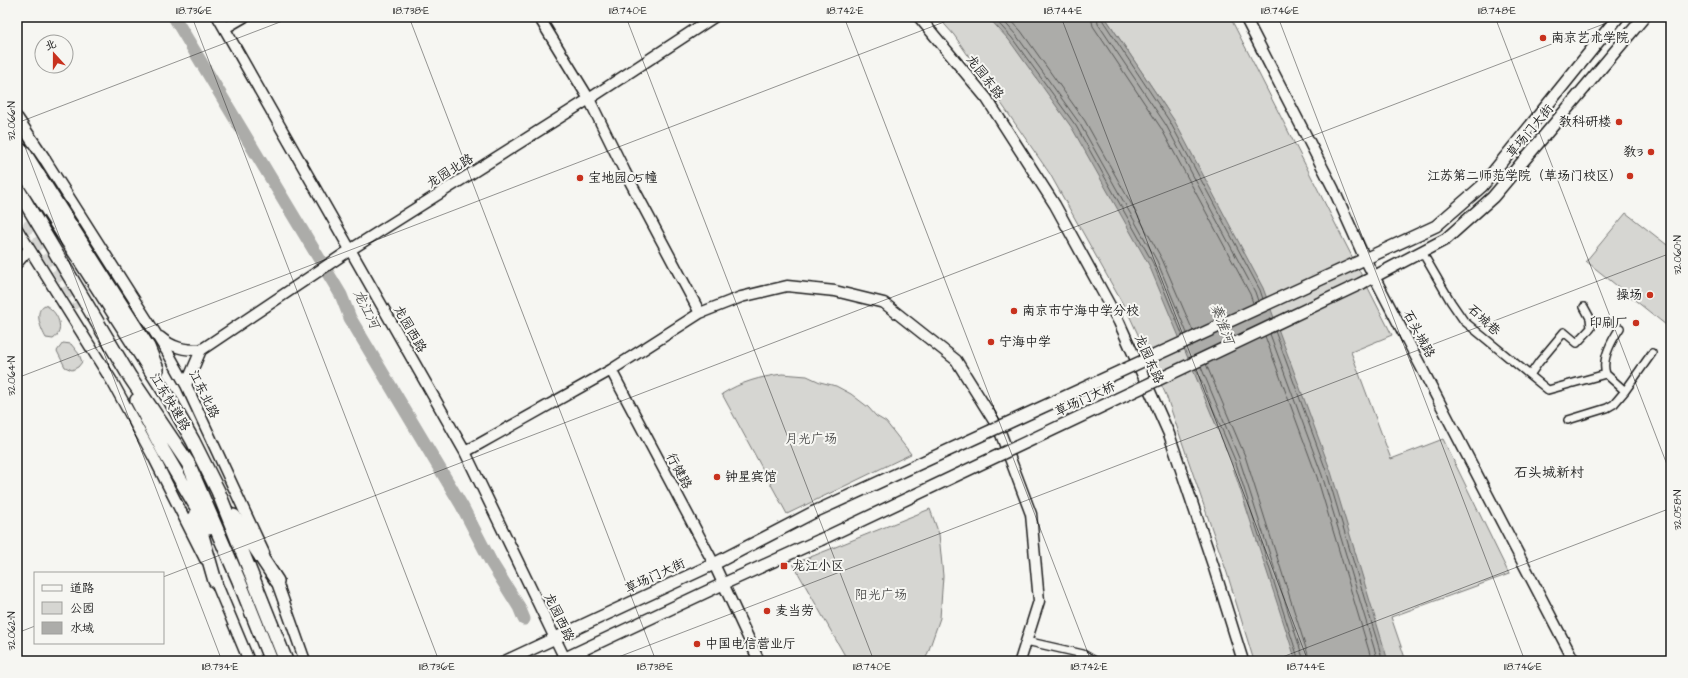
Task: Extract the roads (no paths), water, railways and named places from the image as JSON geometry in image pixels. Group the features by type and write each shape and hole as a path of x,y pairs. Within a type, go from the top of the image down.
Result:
{"highway":[{"name":"江东快速路","path":"20,157 171,402 193,441 218,491 286,661"},
{"name":"江东快速路","path":"17,188 130,378 188,463 240,581 271,661"},
{"path":"80,306 134,394 163,450 240,581"},
{"path":"163,450 200,532 216,581"},
{"path":"218,491 277,581"}],"main road":[{"name":"草场门大街","path":"1354,264 1436,226 1482,186 1618,17"},
{"name":"草场门大街","path":"1362,283 1446,239 1493,197 1644,17"},
{"path":"17,118 44,158"},
{"name":"草场门大桥","path":"814,512 1354,264"},
{"name":"草场门大桥","path":"723,584 820,540 1362,283"},
{"name":"草场门大街","path":"506,661 714,564 814,512"},
{"path":"563,660 723,584"}],"street":[{"name":"龙园西路","path":"218,17 465,452 555,638 563,660"},
{"path":"225,28 244,17"},
{"path":"539,17 589,99 625,172 700,313"},
{"name":"龙园北路","path":"201,350 350,250 589,99 714,17"},
{"name":"龙园东路","path":"919,17 988,99 1055,205 1119,322 1169,434 1243,661"},
{"name":"石头城路","path":"1245,17 1333,188 1365,259 1574,661"},
{"name":"江东北路","path":"44,158 186,385 277,581 304,661"},
{"path":"17,229 113,383 154,458 216,581 250,661"},
{"path":"17,263 29,249"},
{"name":"石城巷","path":"1422,252 1451,302 1464,321 1548,390 1606,374"},
{"path":"465,452 611,370 700,313 741,297 787,286 835,291 884,303 956,360 1000,429 1031,514 1039,601 1020,661"},
{"path":"1530,375 1564,332 1577,343 1591,328 1590,318 1584,307"},
{"path":"1620,328 1605,361 1604,368 1606,374 1625,391"},
{"path":"152,329 169,344 184,350 201,350 186,385"},
{"path":"1568,420 1607,408 1614,404 1652,353"},
{"name":"行健路","path":"611,370 714,564 759,661"},
{"path":"1026,641 1083,654 1094,661"}],"water":[{"name":"秦淮河","path":"988,17 1105,17 1174,120 1263,288 1331,472 1388,661 1296,661 1231,461 1149,265 1072,128 1009,40"}],"waterway":[{"name":"龙江河","path":"174,17 341,295 350,318 462,506 491,562 519,607 524,619"}],"tunnel":[{"path":"17,204 81,306"}],"place":[{"name":"南京艺术学院","path":"1543,38"},
{"name":"教科研楼","path":"1619,122"},
{"name":"教3","path":"1651,152"},
{"name":"江苏第二师范学院（草场门校区）","path":"1630,176"},
{"name":"宝地园05幢","path":"580,178"},
{"name":"操场","path":"1650,295"},
{"name":"南京市宁海中学分校","path":"1014,311"},
{"name":"印刷厂","path":"1636,323"},
{"name":"宁海中学","path":"991,342"},
{"name":"钟星宾馆","path":"717,477"},
{"name":"龙江小区","path":"784,566"},
{"name":"麦当劳","path":"767,611"},
{"name":"中国电信营业厅","path":"697,644"}],"district":[{"name":"石头城新村","path":"1549,473"}],"park label":[{"name":"月光广场","path":"811,439"},
{"name":"阳光广场","path":"881,595"}]}
